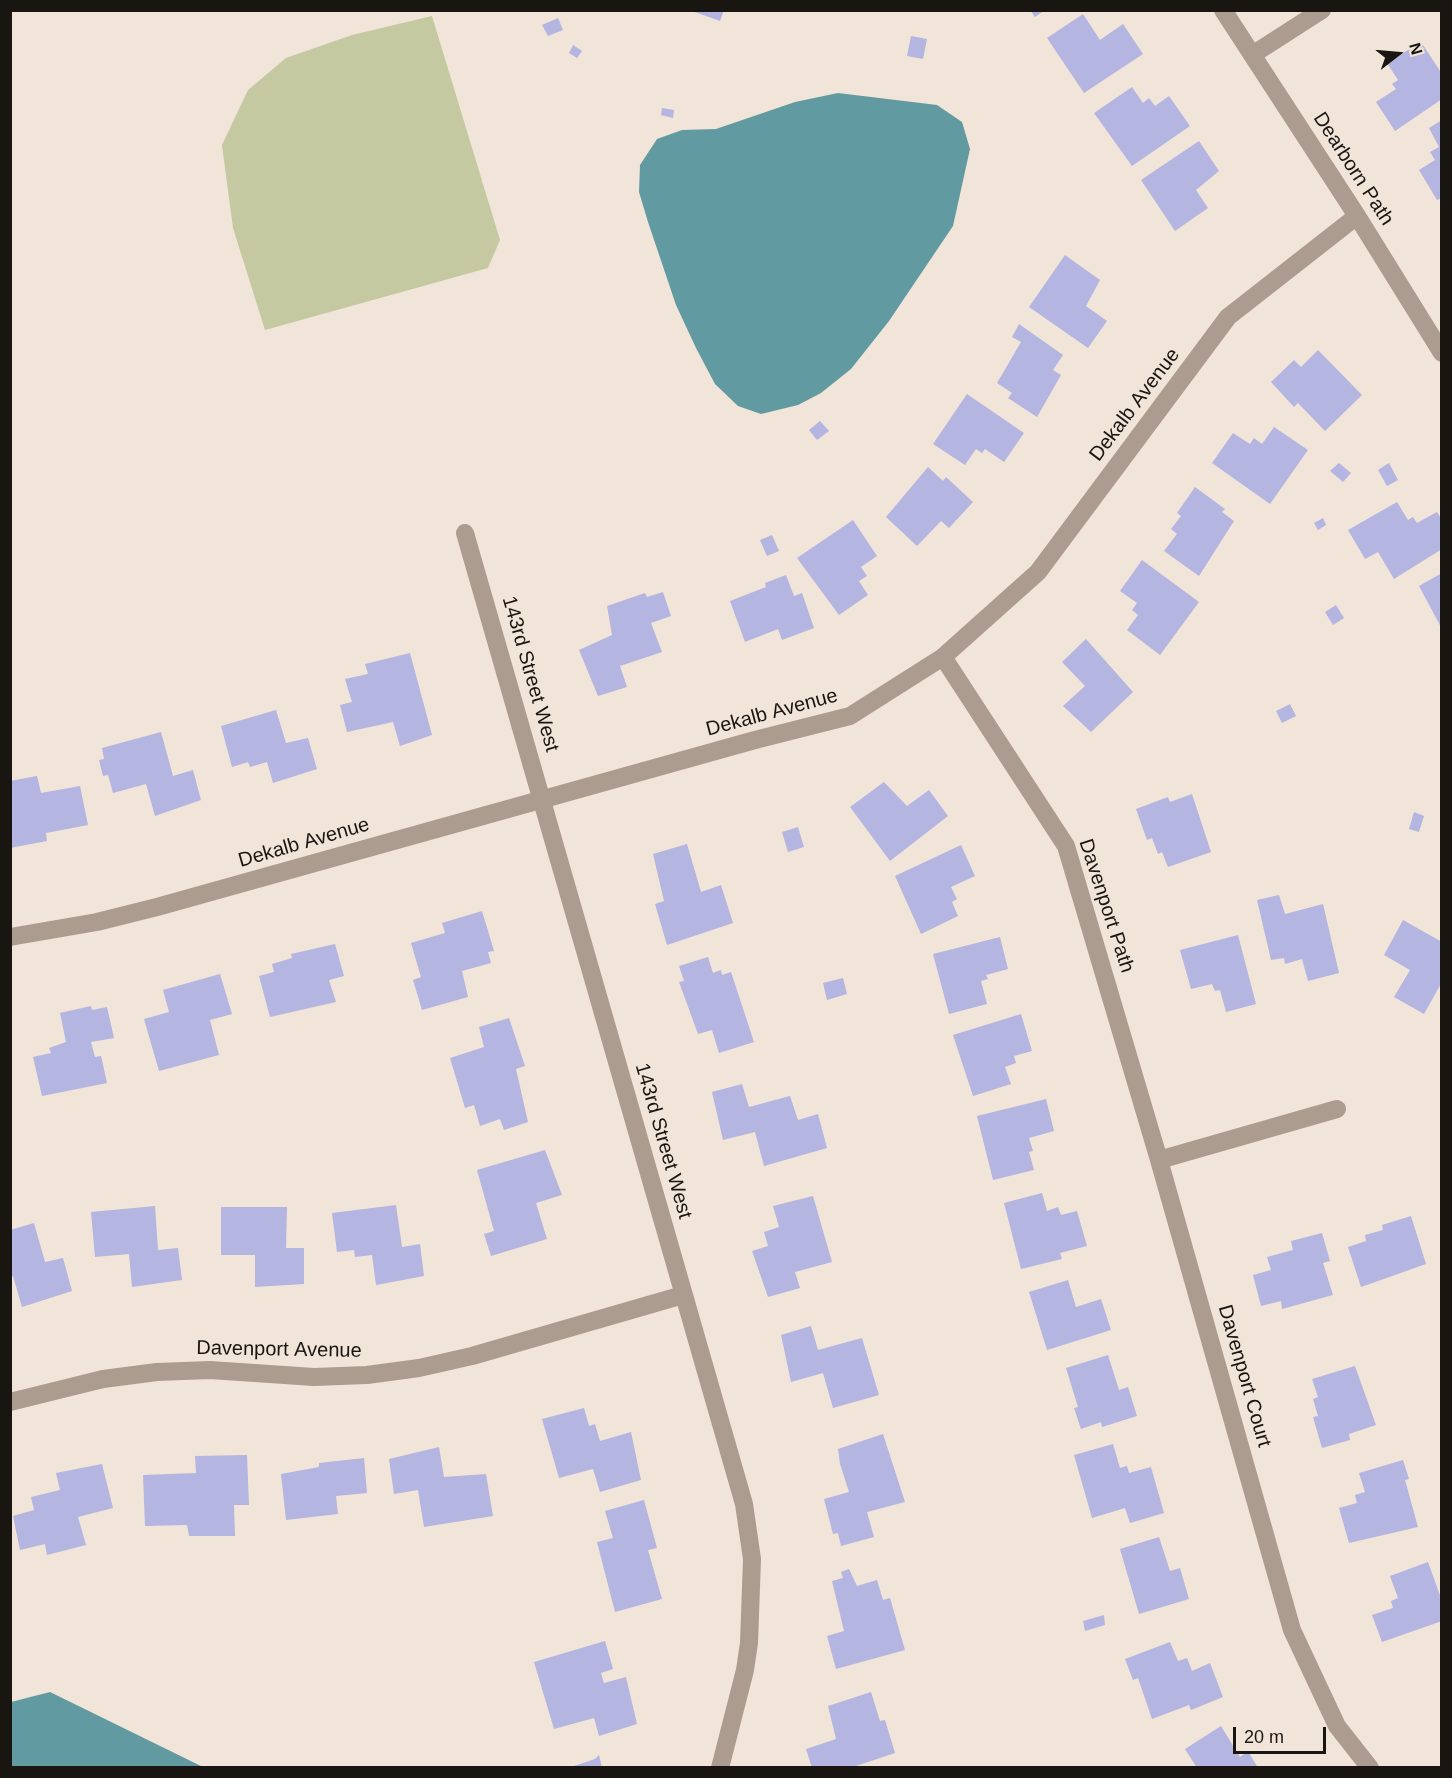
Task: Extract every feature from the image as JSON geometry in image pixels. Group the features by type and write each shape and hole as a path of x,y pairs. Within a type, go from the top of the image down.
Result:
{"street":[{"name":"Dearborn Path","path":"1223,10 1358,216 1442,353"},
{"path":"1252,55 1322,10"},
{"name":"Dekalb Avenue","path":"10,937 97,922 157,907 850,716 943,657 1038,572 1228,317 1358,216"},
{"name":"143rd Street West","path":"465,533 744,1504 752,1559 750,1632 745,1670 720,1767"},
{"name":"Davenport Path","path":"943,657 1066,846 1159,1160"},
{"path":"1159,1160 1337,1109"},
{"name":"Davenport Court","path":"1159,1160 1292,1630 1337,1726 1370,1767"},
{"name":"Davenport Avenue","path":"10,1402 103,1379 157,1372 210,1370 314,1377 367,1375 419,1368 472,1356 683,1295"}],"green space":[{"path":"432,16 500,240 488,268 265,330 233,228 222,145 248,90 286,58 352,35"}],"water":[{"path":"838,93 937,105 962,122 970,149 953,226 889,321 851,369 821,393 798,405 761,414 738,406 715,384 696,348 676,305 648,222 639,192 640,165 657,139 682,130 716,129 795,102"},
{"path":"50,1692 203,1767 11,1767 11,1702"}],"building":[{"path":"689,10 724,10 720,21"},
{"path":"1030,10 1045,10 1035,17"},
{"path":"1083,14 1100,40 1123,24 1143,54 1084,93 1047,38"},
{"path":"558,18 563,30 548,36 542,25"},
{"path":"911,36 927,39 923,59 907,56"},
{"path":"1421,42 1442,74 1442,99 1395,131 1376,102 1396,89 1392,84 1398,80 1387,63"},
{"path":"573,45 582,51 577,58 569,53"},
{"path":"1132,87 1143,103 1149,98 1155,106 1169,96 1190,126 1132,166 1094,113"},
{"path":"662,108 674,110 673,118 661,115"},
{"path":"1442,120 1442,198 1437,200 1419,170 1435,160 1430,152 1439,147 1429,128"},
{"path":"1199,141 1219,171 1196,190 1208,208 1175,231 1141,180"},
{"path":"1065,255 1100,280 1086,306 1107,321 1088,348 1029,307"},
{"path":"1019,324 1063,355 1053,370 1061,375 1037,417 1008,398 1012,393 997,383 1021,342 1012,337"},
{"path":"1318,350 1362,395 1325,431 1298,403 1294,407 1271,382 1294,360 1301,367"},
{"path":"967,394 1024,433 1004,462 985,449 982,453 976,449 965,465 933,444"},
{"path":"820,421 829,431 817,440 809,430"},
{"path":"1274,427 1308,450 1270,504 1212,463 1233,433 1250,444 1254,438 1262,444"},
{"path":"1339,463 1351,473 1343,482 1330,471"},
{"path":"1389,463 1398,480 1387,486 1378,470"},
{"path":"928,467 943,481 946,477 973,502 949,528 941,521 917,546 886,517"},
{"path":"1195,487 1225,509 1222,512 1234,521 1199,576 1164,551 1177,534 1171,529 1181,516 1177,513"},
{"path":"1397,502 1408,520 1413,517 1417,523 1437,512 1442,520 1442,549 1394,579 1378,552 1365,559 1348,530"},
{"path":"1323,518 1326,525 1318,530 1314,523"},
{"path":"853,520 877,556 861,567 867,576 859,581 868,595 839,615 797,558"},
{"path":"772,535 779,551 767,556 760,540"},
{"path":"1142,560 1199,602 1160,655 1127,630 1138,615 1132,610 1137,603 1120,591"},
{"path":"1442,573 1442,629 1419,586"},
{"path":"786,575 794,596 802,593 814,628 782,640 778,629 745,642 730,601 766,587 765,583"},
{"path":"663,592 671,616 651,623 662,652 620,666 627,687 598,696 579,650 612,635 607,606 645,593 647,597"},
{"path":"1336,605 1344,618 1333,625 1325,612"},
{"path":"1086,639 1133,692 1091,732 1063,706 1085,686 1062,662"},
{"path":"410,653 432,735 400,746 393,722 347,732 340,705 352,702 345,679 368,674 365,664"},
{"path":"1290,704 1296,716 1282,723 1276,711"},
{"path":"276,710 286,743 308,738 317,769 273,783 267,762 250,767 248,762 232,767 221,726"},
{"path":"161,732 173,776 193,770 201,800 155,816 146,784 113,793 108,775 103,776 99,760 104,759 102,748"},
{"path":"37,776 41,793 80,786 88,825 46,833 47,841 10,848 10,781"},
{"path":"884,782 907,806 929,790 948,816 890,861 850,807"},
{"path":"1192,794 1211,852 1168,867 1162,852 1158,854 1152,838 1147,840 1136,809 1168,797 1170,802"},
{"path":"1414,812 1424,816 1419,832 1409,829"},
{"path":"798,827 804,847 788,852 782,832"},
{"path":"687,844 701,892 721,885 733,923 667,945 655,904 664,901 653,854"},
{"path":"961,845 975,876 951,887 957,899 952,902 958,916 921,934 895,876"},
{"path":"1279,895 1285,914 1323,904 1339,973 1308,981 1302,959 1285,964 1284,958 1271,960 1257,900"},
{"path":"482,911 494,951 488,952 491,963 462,971 468,997 422,1010 413,980 421,977 411,943 445,933 442,923"},
{"path":"1403,920 1442,942 1442,982 1424,1014 1394,997 1410,970 1384,955"},
{"path":"1238,935 1256,1004 1226,1012 1220,990 1215,991 1212,984 1191,989 1180,950"},
{"path":"1000,937 1008,969 986,975 988,979 981,981 987,1004 949,1014 933,954"},
{"path":"335,944 344,976 329,980 336,1002 270,1017 259,976 274,972 272,964 292,958 291,954"},
{"path":"708,957 713,973 721,970 722,975 731,972 754,1042 719,1053 712,1030 698,1034 679,982 684,981 679,966"},
{"path":"220,974 232,1014 210,1020 219,1055 159,1071 144,1019 169,1012 163,990"},
{"path":"843,978 847,994 827,1000 823,983"},
{"path":"91,1006 92,1010 107,1007 114,1038 91,1042 95,1057 101,1056 107,1083 42,1096 33,1057 51,1053 49,1048 66,1042 60,1013"},
{"path":"1021,1014 1032,1051 1014,1056 1016,1063 1005,1067 1011,1084 973,1096 953,1035"},
{"path":"509,1018 525,1066 516,1069 528,1122 504,1130 500,1119 480,1126 474,1105 465,1108 450,1058 484,1047 479,1027"},
{"path":"742,1084 749,1107 790,1096 798,1120 818,1114 827,1148 764,1166 755,1132 723,1140 712,1092"},
{"path":"1046,1099 1054,1131 1029,1138 1033,1151 1029,1152 1034,1170 993,1180 977,1116"},
{"path":"545,1150 562,1195 536,1203 547,1239 491,1256 484,1234 494,1231 477,1170"},
{"path":"1042,1193 1047,1211 1058,1207 1061,1215 1077,1211 1087,1246 1060,1253 1062,1259 1021,1269 1004,1203"},
{"path":"813,1196 832,1262 795,1272 800,1288 768,1297 752,1251 768,1246 764,1232 779,1227 773,1206"},
{"path":"396,1205 402,1247 420,1244 424,1276 376,1285 372,1255 355,1257 354,1250 337,1252 332,1213"},
{"path":"155,1206 158,1250 178,1248 182,1280 132,1287 129,1254 95,1257 91,1212"},
{"path":"221,1207 287,1207 286,1248 304,1248 304,1284 255,1287 255,1255 221,1255"},
{"path":"1411,1216 1426,1264 1361,1287 1348,1247 1366,1241 1365,1235 1383,1230 1382,1225"},
{"path":"34,1223 45,1262 63,1258 72,1291 22,1307 13,1276 10,1277 10,1230"},
{"path":"1322,1233 1330,1261 1323,1263 1333,1295 1282,1309 1281,1301 1261,1306 1253,1275 1271,1270 1267,1257 1293,1250 1291,1241"},
{"path":"1068,1280 1076,1307 1101,1299 1111,1330 1047,1350 1029,1292"},
{"path":"811,1326 818,1350 862,1338 879,1395 833,1408 823,1373 791,1382 781,1335"},
{"path":"1108,1355 1119,1390 1128,1387 1137,1416 1102,1427 1101,1422 1081,1429 1074,1408 1078,1407 1066,1368"},
{"path":"1355,1366 1376,1425 1349,1434 1350,1440 1322,1448 1313,1417 1318,1416 1313,1399 1318,1397 1312,1379"},
{"path":"584,1408 589,1426 595,1424 600,1441 631,1432 641,1480 600,1492 593,1469 559,1478 542,1419"},
{"path":"883,1434 905,1502 867,1512 874,1537 841,1546 838,1533 833,1534 824,1499 849,1492 838,1449"},
{"path":"1113,1444 1120,1468 1127,1466 1129,1473 1151,1467 1164,1513 1130,1523 1125,1508 1092,1518 1074,1455"},
{"path":"439,1447 444,1477 486,1474 493,1516 424,1527 418,1490 394,1494 389,1459"},
{"path":"247,1455 249,1505 234,1505 235,1536 189,1536 187,1525 145,1526 143,1475 196,1473 195,1456"},
{"path":"364,1458 367,1493 336,1496 338,1514 286,1520 281,1474 319,1467 319,1463"},
{"path":"1403,1460 1409,1479 1405,1480 1418,1527 1349,1543 1339,1508 1357,1503 1355,1495 1365,1492 1359,1473"},
{"path":"102,1464 113,1508 78,1517 86,1545 47,1555 45,1544 20,1550 13,1516 34,1510 31,1497 60,1490 56,1473"},
{"path":"644,1500 657,1548 648,1550 662,1599 615,1612 597,1542 613,1538 605,1511"},
{"path":"1159,1537 1170,1571 1180,1568 1189,1599 1139,1614 1120,1549"},
{"path":"1428,1562 1442,1601 1442,1621 1382,1642 1372,1615 1393,1608 1391,1601 1398,1598 1390,1576"},
{"path":"849,1569 857,1586 877,1580 883,1600 890,1598 905,1650 836,1669 827,1636 844,1631 832,1581 843,1578 841,1572"},
{"path":"1104,1615 1105,1625 1085,1631 1083,1621"},
{"path":"605,1641 613,1669 601,1673 604,1683 626,1677 637,1724 599,1736 594,1718 554,1729 534,1662"},
{"path":"1170,1642 1178,1661 1187,1658 1192,1671 1210,1663 1223,1697 1191,1710 1189,1705 1152,1719 1138,1678 1133,1680 1125,1659"},
{"path":"871,1692 880,1721 885,1720 895,1753 850,1768 812,1768 806,1749 836,1739 828,1706"},
{"path":"1221,1726 1240,1757 1248,1751 1258,1768 1197,1768 1185,1749"},
{"path":"599,1755 602,1768 568,1768 595,1759"}]}
